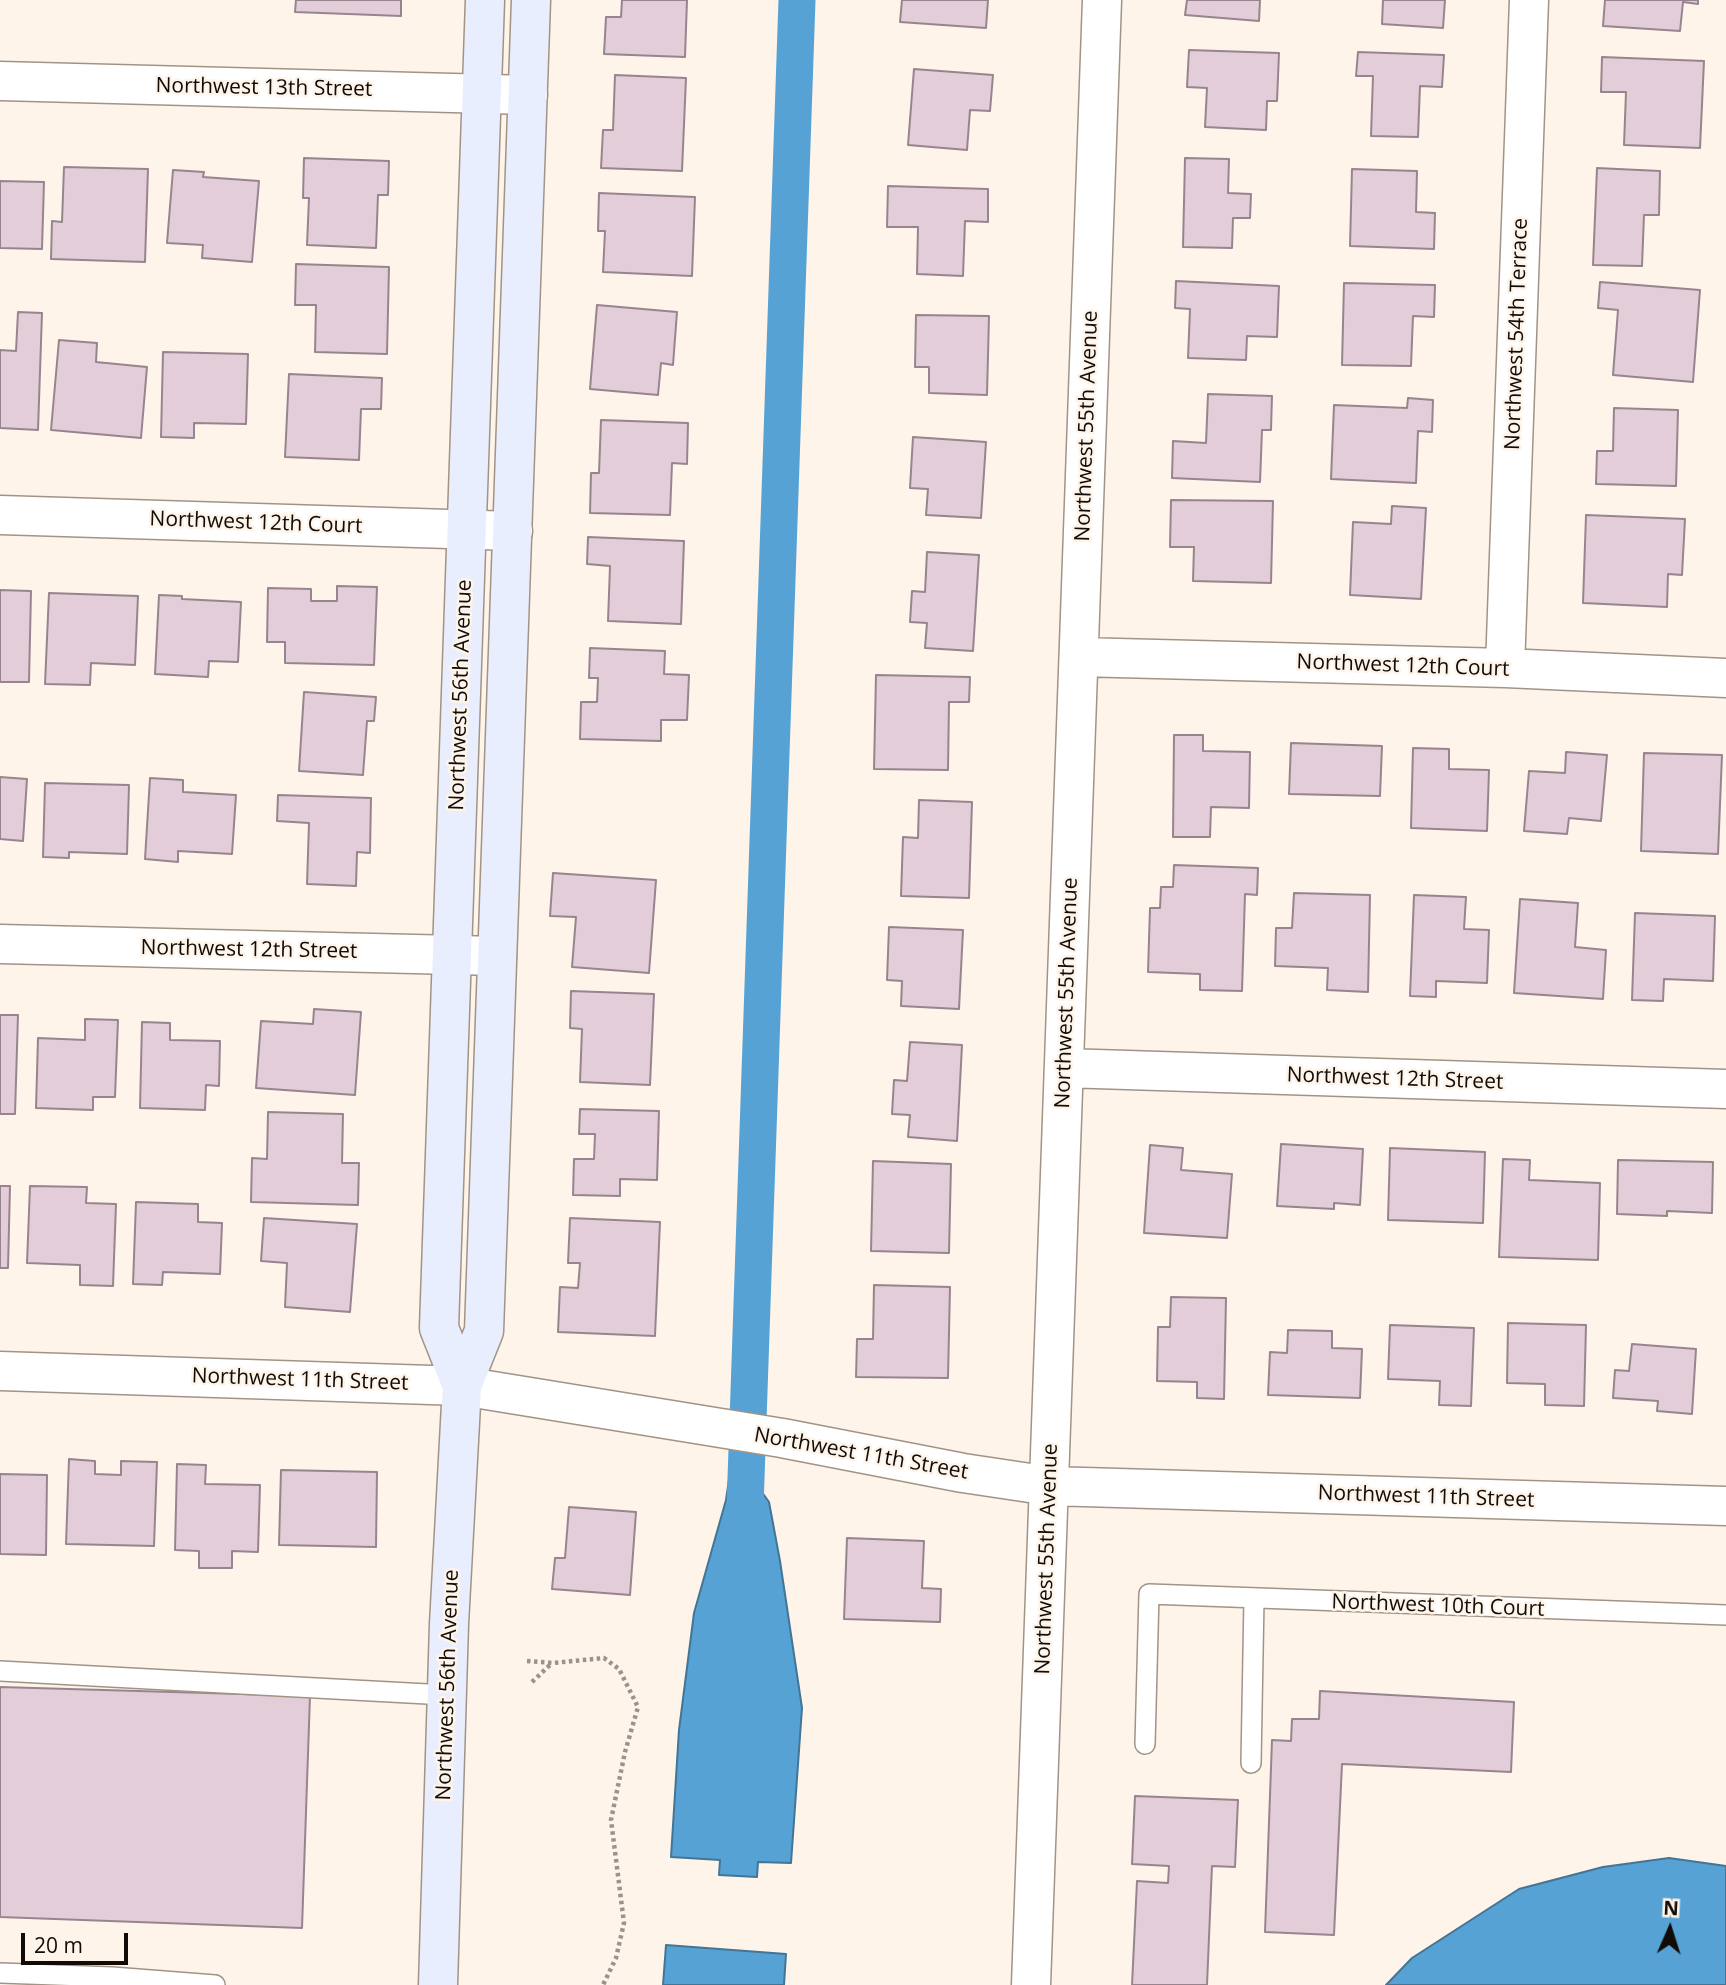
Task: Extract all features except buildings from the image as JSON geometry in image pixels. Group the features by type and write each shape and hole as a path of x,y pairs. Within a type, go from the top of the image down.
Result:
{"street":[{"name":"Northwest 56th Avenue","path":"462,1386 439,1328 485,0"},
{"name":"Northwest 56th Avenue","path":"438,1985 446,1695 462,1386 484,1331 531,0"},
{"name":"Northwest 55th Avenue","path":"1031,1985 1102,0"},
{"name":"Northwest 54th Terrace","path":"1506,668 1528,0"},
{"name":"Northwest 13th Street","path":"0,81 528,95"},
{"name":"Northwest 12th Court","path":"0,515 513,531"},
{"name":"Northwest 12th Court","path":"1079,657 1506,668 1726,678"},
{"name":"Northwest 12th Street","path":"0,944 498,956"},
{"name":"Northwest 12th Street","path":"1064,1068 1726,1089"},
{"name":"Northwest 11th Street","path":"0,1371 462,1386 782,1438 963,1473 1050,1486 1726,1506"}],"lane":[{"name":"Northwest 10th Court","path":"1145,1744 1149,1594 1726,1615"},
{"path":"1251,1763 1254,1599"},
{"path":"0,1671 446,1695"},
{"path":"0,1973 215,1985"}],"path":[{"path":"527,1661 553,1663 604,1658 619,1669 638,1707 625,1752 611,1821 624,1923 617,1958 603,1985"},
{"path":"532,1682 553,1663"}],"water":[{"path":"740,1458 752,1459 759,1469 759,1488 769,1502 802,1708 791,1863 758,1862 757,1877 719,1875 720,1860 671,1857 679,1730 694,1613 726,1500 731,1466"},
{"path":"1669,1858 1726,1866 1726,1985 1386,1985 1412,1958 1519,1889 1603,1867"},
{"path":"666,1945 786,1954 784,1985 663,1985"}],"waterway":[{"path":"745,1507 797,0"}]}
